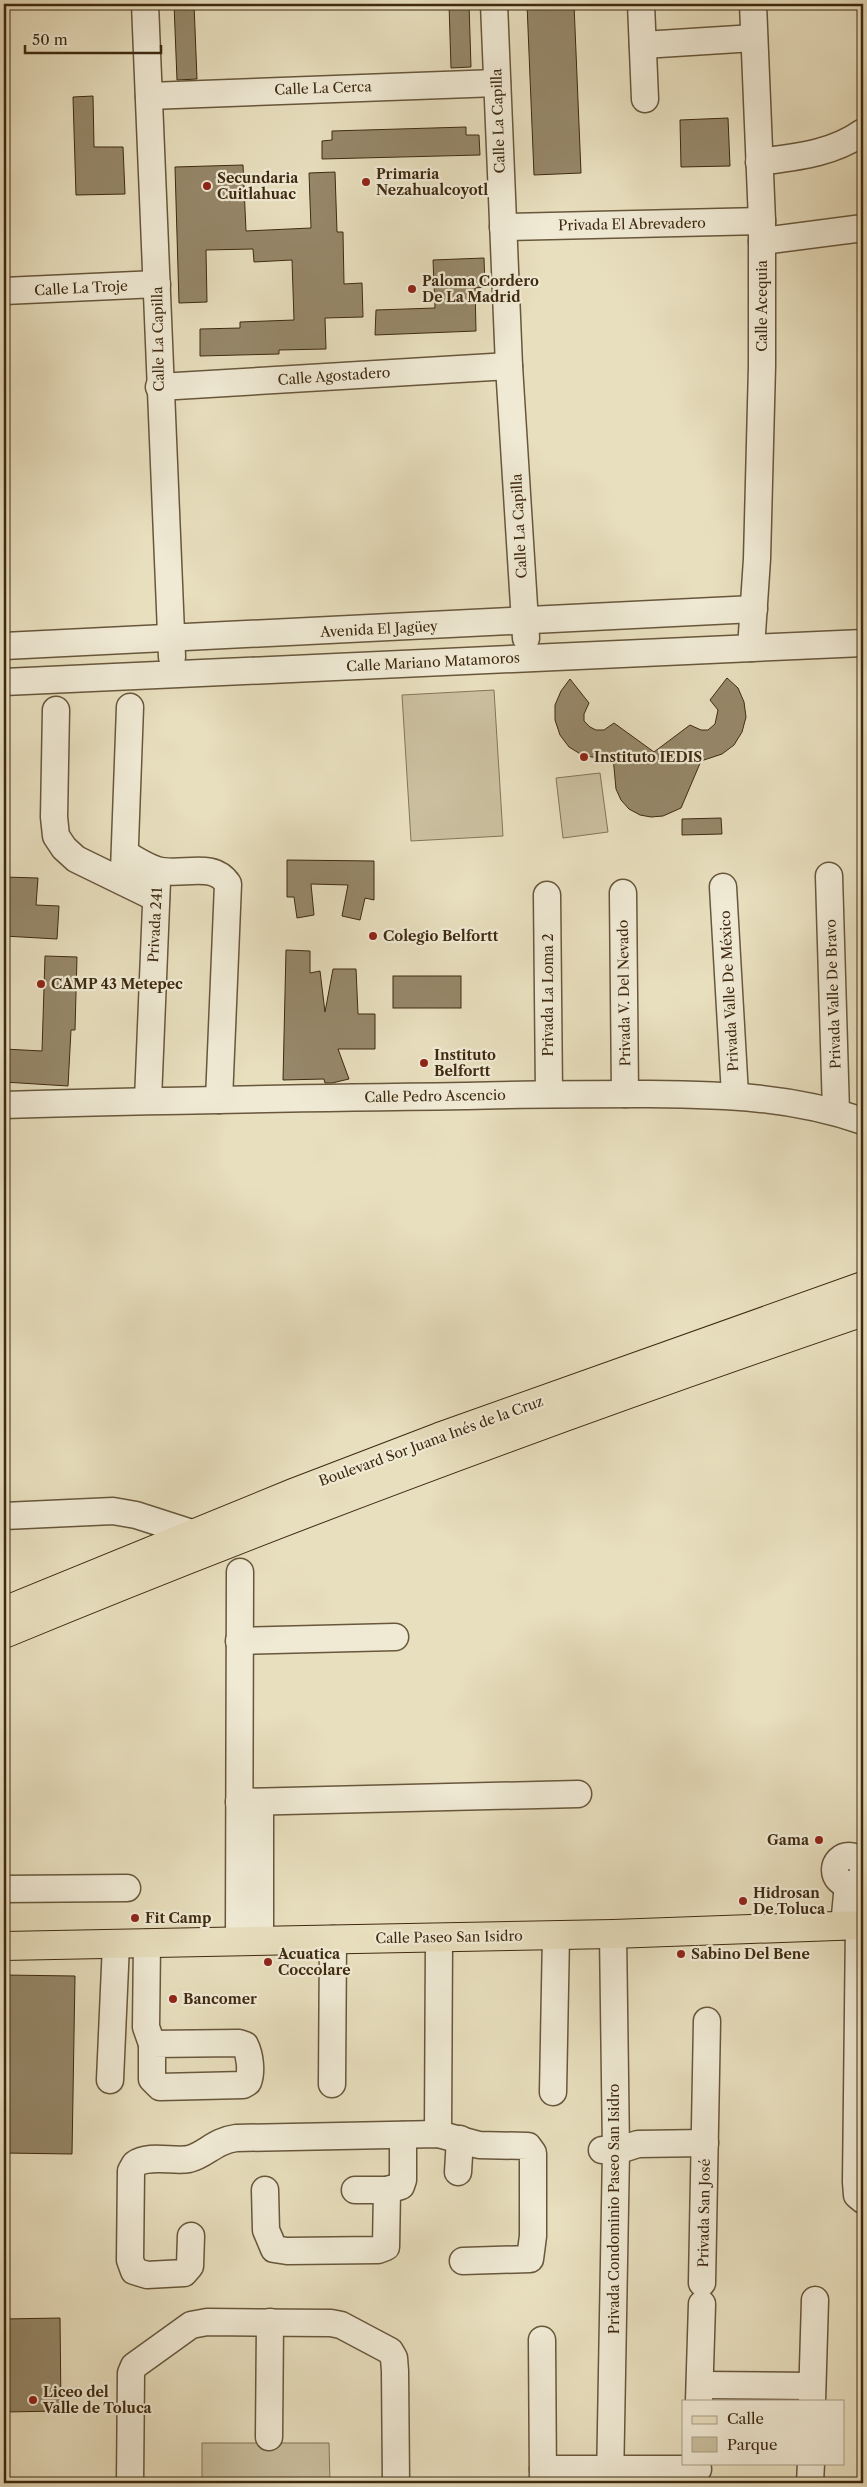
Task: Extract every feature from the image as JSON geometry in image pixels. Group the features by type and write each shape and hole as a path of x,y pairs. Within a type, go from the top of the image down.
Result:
{"main road":[{"name":"Boulevard Sor Juana Inés de la Cruz","path":"4,1611 293,1493 439,1437 863,1286"},
{"name":"Boulevard Sor Juana Inés de la Cruz","path":"4,1634 106,1592 518,1435 863,1312"},
{"name":"Calle Paseo San Isidro","path":"4,1946 607,1934 856,1925"}],"street":[{"name":"Calle La Capilla","path":"145,4 157,284 159,387 173,674"},
{"name":"Calle La Capilla","path":"494,4 509,366 528,658"},
{"path":"641,4 645,99"},
{"name":"Calle Acequia","path":"751,648 754,609 761,385 762,231 753,4"},
{"path":"643,45 754,38"},
{"name":"Calle La Cerca","path":"149,96 496,83"},
{"path":"759,162 808,156 835,148 863,132"},
{"name":"Privada El Abrevadero","path":"503,227 762,231 863,228"},
{"name":"Calle La Troje","path":"4,291 157,284"},
{"name":"Calle Agostadero","path":"159,387 509,366"},
{"name":"Avenida El Jagüey","path":"4,646 754,609"},
{"name":"Calle Mariano Matamoros","path":"4,682 863,643"},
{"path":"123,881 130,707"},
{"path":"56,710 54,817 56,836 64,848 76,859 156,898"},
{"path":"125,854 158,870 213,871 223,876 228,884 219,1100"},
{"name":"Privada 241","path":"148,1100 158,870"},
{"name":"Privada Valle De Bravo","path":"829,876 836,1112"},
{"name":"Privada Valle De México","path":"723,887 735,1095"},
{"name":"Privada V. Del Nevado","path":"623,893 625,1094"},
{"name":"Privada La Loma 2","path":"547,895 549,1094"},
{"name":"Calle Pedro Ascencio","path":"4,1105 148,1100 549,1094 735,1095 779,1100 836,1112 863,1121"},
{"path":"4,1516 113,1511 136,1515 195,1534"},
{"path":"240,1572 240,1640 250,1802 250,1941"},
{"path":"240,1640 394,1638"},
{"path":"250,1802 578,1794"},
{"path":"848,1884 856,1925 856,2182 857,2195 863,2200"},
{"path":"4,1889 127,1888"},
{"name":"Privada Condominio Paseo San Isidro","path":"602,2476 609,2150 607,1934"},
{"path":"553,2092 556,1935"},
{"path":"439,1938 449,2137 458,2172"},
{"path":"332,1939 332,2084"},
{"path":"147,1943 146,2027 152,2044"},
{"path":"110,2080 116,1944"},
{"name":"Privada San José","path":"699,2393 707,2021"},
{"path":"192,2236 190,2266 184,2273 147,2275 134,2271 130,2260 131,2171 135,2164 145,2160 188,2159 196,2157 219,2141 236,2138 344,2134 403,2135 449,2137 479,2145 524,2144 530,2147 533,2153 533,2236 530,2259 463,2260"},
{"path":"355,2190 396,2189 404,2180 403,2135"},
{"name":"Privada San José","path":"609,2150 638,2144 705,2143"},
{"path":"265,2190 266,2230 274,2249 288,2262 378,2250 386,2247 387,2190"},
{"path":"699,2393 812,2394 815,2300"},
{"path":"130,2483 131,2373 134,2366 191,2325 207,2322 331,2322 341,2325 390,2351 394,2358 395,2371 396,2483"},
{"path":"269,2437 270,2322"},
{"path":"542,2340 543,2476 602,2476 698,2472"},
{"path":"810,2464 810,2483"}],"green space":[{"path":"494,690 503,836 411,841 402,695"},
{"path":"600,773 608,832 563,838 556,778"},
{"path":"202,2443 329,2443 330,2483 202,2483"}],"building":[{"path":"174,4 194,4 197,79 177,80"},
{"path":"449,4 469,4 471,67 451,68"},
{"path":"527,4 574,4 581,173 534,175"},
{"path":"93,96 94,147 123,147 125,194 76,195 73,97"},
{"path":"728,118 730,166 681,167 680,120"},
{"path":"466,127 466,135 479,135 480,155 322,159 322,141 332,140 332,131"},
{"path":"243,165 246,231 311,228 309,173 335,172 337,232 343,232 344,284 362,283 363,317 325,318 326,349 279,350 279,354 200,356 200,329 240,328 240,322 294,320 292,260 254,262 253,249 206,250 207,302 179,303 175,167"},
{"path":"484,258 485,287 475,288 476,331 375,335 376,310 435,308 433,260"},
{"path":"727,678 738,688 744,702 746,717 742,732 734,745 722,754 701,761 681,808 663,816 651,817 640,815 629,809 621,800 616,789 613,757 597,758 582,755 569,747 560,735 555,720 555,705 561,691 570,679 589,703 584,714 584,721 590,727 596,730 604,730 614,723 654,752 690,725 701,730 708,730 715,724 718,710 710,700"},
{"path":"721,818 722,834 682,835 682,819"},
{"path":"287,860 374,861 374,900 365,898 360,920 342,916 348,885 311,884 314,915 297,918 294,897 287,897"},
{"path":"4,877 38,878 36,905 59,906 57,939 4,936"},
{"path":"286,950 310,951 310,973 320,971 325,1012 333,969 356,969 358,1014 375,1014 375,1049 338,1049 349,1079 332,1083 325,1083 324,1079 283,1080"},
{"path":"45,956 77,957 75,1030 71,1030 68,1086 4,1082 4,1049 42,1051"},
{"path":"393,976 461,976 461,1008 393,1008"},
{"path":"4,1975 75,1976 72,2154 4,2153"},
{"path":"60,2318 61,2411 4,2412 4,2319"}],"place":[{"name":"Primaria Nezahualcoyotl","path":"366,182"},
{"name":"Secundaria Cuitlahuac","path":"207,186"},
{"name":"Paloma Cordero De La Madrid","path":"412,289"},
{"name":"Instituto IEDIS","path":"584,757"},
{"name":"Colegio Belfortt","path":"373,936"},
{"name":"CAMP 43 Metepec","path":"41,984"},
{"name":"Instituto Belfortt","path":"424,1063"},
{"name":"Gama","path":"819,1840"},
{"name":"Hidrosan De Toluca","path":"743,1901"},
{"name":"Fit Camp","path":"135,1918"},
{"name":"Sabino Del Bene","path":"681,1954"},
{"name":"Acuatica Coccolare","path":"268,1962"},
{"name":"Bancomer","path":"173,1999"},
{"name":"Liceo del Valle de Toluca","path":"33,2400"}]}
